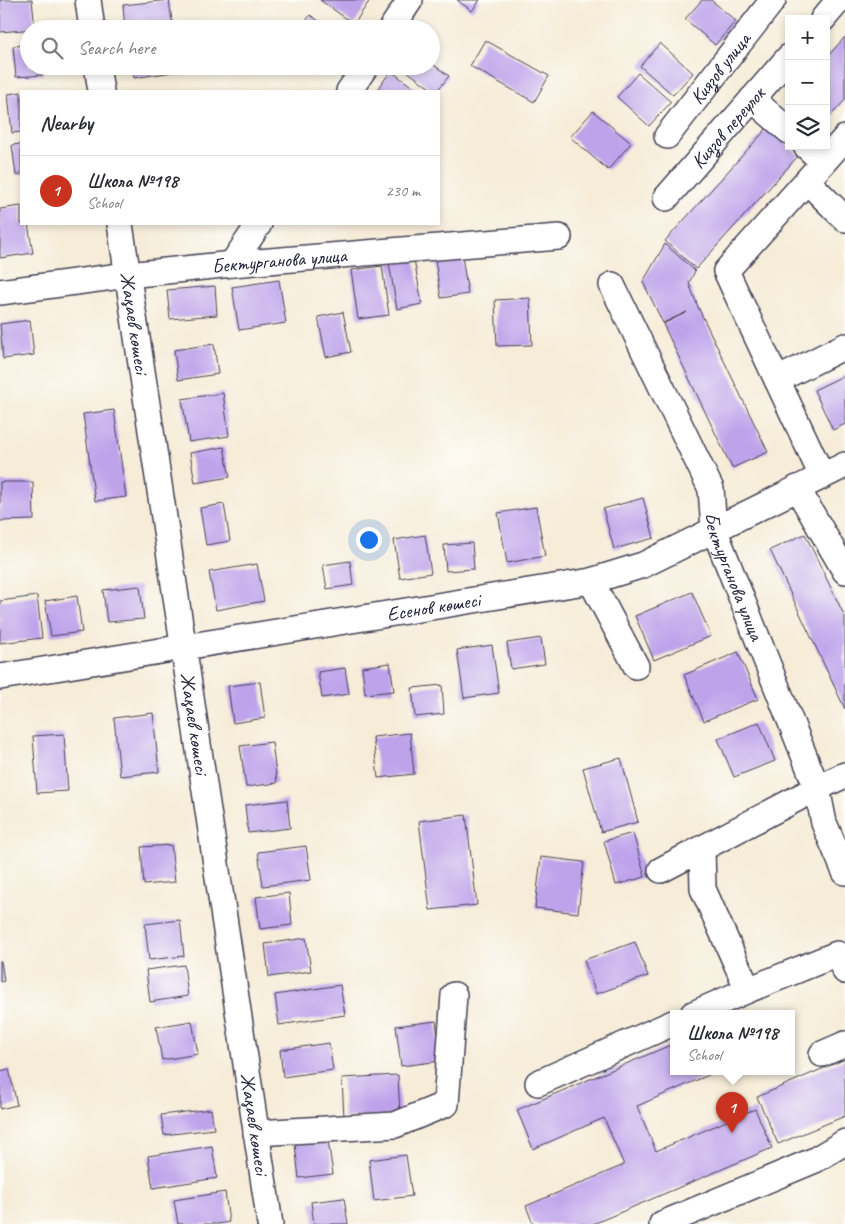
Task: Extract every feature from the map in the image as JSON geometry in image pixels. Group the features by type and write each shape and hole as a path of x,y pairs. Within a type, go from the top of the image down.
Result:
{"street":[{"path":"88,0 91,20"},
{"path":"397,20 410,0"},
{"name":"Киязов улица","path":"667,136 773,0"},
{"path":"826,15 839,0"},
{"name":"Киязов переулок","path":"666,198 786,60"},
{"path":"98,75 101,90"},
{"path":"350,90 360,75"},
{"path":"752,99 785,128"},
{"path":"822,476 726,271 807,181 815,154 845,138"},
{"path":"807,181 845,219"},
{"name":"Жақаев көшесі","path":"120,225 270,1224"},
{"path":"232,264 258,225"},
{"name":"Бектурганова улица","path":"0,292 128,275 232,264 559,237"},
{"name":"Бектурганова улица","path":"612,285 711,489 714,529 817,788 824,823 845,872"},
{"path":"777,380 845,346"},
{"name":"Есенов көшесі","path":"0,677 591,581 643,565 845,465"},
{"path":"797,488 845,571"},
{"path":"591,581 636,666"},
{"path":"661,870 817,788 845,776"},
{"path":"702,849 703,889 748,990"},
{"path":"702,1010 837,954 845,971"},
{"path":"256,1133 395,1125 446,1104 454,995"},
{"path":"538,1083 670,1024"},
{"path":"822,1054 845,1044"},
{"path":"662,1224 815,1160 845,1142"}],"building":[{"path":"0,0 32,0 34,20 20,20 20,30 0,32"},
{"path":"169,0 172,20 124,20 123,5"},
{"path":"320,0 370,0 357,20 348,20"},
{"path":"457,0 480,0 472,11"},
{"path":"702,0 711,0 736,21 715,45 685,19"},
{"path":"310,15 318,20 307,20"},
{"path":"845,37 845,100 830,117 830,60 830,54"},
{"path":"485,40 549,76 534,102 470,66"},
{"path":"660,43 693,73 673,95 640,66"},
{"path":"13,46 20,46 20,75 43,75 16,77"},
{"path":"440,70 449,76 438,90 433,90 412,75 440,75"},
{"path":"638,73 671,102 649,126 617,97"},
{"path":"134,75 153,75 134,78"},
{"path":"388,75 396,75 417,90 377,90"},
{"path":"20,92 20,132 12,133 8,94"},
{"path":"593,111 631,143 608,170 570,137"},
{"path":"768,127 785,142 785,150 793,150 799,155 696,269 665,241"},
{"path":"20,144 20,175 16,175 12,145"},
{"path":"20,206 20,225 28,225 33,253 0,258 0,209"},
{"path":"665,244 695,271 689,283 698,307 768,452 732,468 663,324 687,312 663,323 643,282"},
{"path":"461,250 468,294 441,298 434,254"},
{"path":"414,259 422,304 397,309 389,263"},
{"path":"382,266 389,315 358,319 351,270"},
{"path":"279,280 286,323 239,330 232,287"},
{"path":"215,286 217,315 170,319 167,290"},
{"path":"530,298 532,345 497,346 495,300"},
{"path":"343,312 351,352 326,357 318,317"},
{"path":"30,320 34,355 3,359 0,324"},
{"path":"214,344 218,374 178,380 174,350"},
{"path":"845,375 845,424 833,430 814,390"},
{"path":"223,393 229,436 189,442 182,399"},
{"path":"114,410 126,497 95,501 83,414"},
{"path":"224,447 230,477 195,483 190,453"},
{"path":"0,482 33,482 34,520 0,521"},
{"path":"643,498 654,538 614,549 603,509"},
{"path":"224,504 230,541 206,545 200,508"},
{"path":"536,507 545,556 507,563 498,513"},
{"path":"805,534 845,617 845,709 770,550"},
{"path":"425,535 431,573 400,578 394,540"},
{"path":"472,543 474,569 446,571 444,545"},
{"path":"350,561 353,585 327,589 323,565"},
{"path":"257,564 264,601 216,610 209,572"},
{"path":"140,586 144,619 107,622 103,590"},
{"path":"692,592 711,636 654,660 635,616"},
{"path":"37,596 42,638 0,643 0,601"},
{"path":"77,596 82,632 51,636 45,601"},
{"path":"541,638 545,664 511,669 507,643"},
{"path":"492,645 499,693 464,698 457,650"},
{"path":"738,652 758,699 704,721 684,675"},
{"path":"390,663 394,691 365,694 362,667"},
{"path":"345,668 349,694 322,698 318,672"},
{"path":"260,682 265,718 233,723 228,686"},
{"path":"442,685 444,714 415,717 412,688"},
{"path":"153,713 159,772 120,776 114,718"},
{"path":"759,722 775,761 734,777 718,739"},
{"path":"410,733 414,774 378,778 373,737"},
{"path":"64,734 68,791 37,793 33,736"},
{"path":"272,742 277,783 246,787 240,746"},
{"path":"621,758 638,822 601,832 583,768"},
{"path":"287,800 290,828 248,833 245,805"},
{"path":"466,815 477,905 430,910 419,821"},
{"path":"633,833 645,877 616,885 604,841"},
{"path":"171,845 175,882 144,885 141,847"},
{"path":"306,846 311,880 263,886 258,852"},
{"path":"541,857 584,862 578,913 535,908"},
{"path":"289,893 292,925 260,929 256,897"},
{"path":"180,920 184,956 149,960 145,924"},
{"path":"306,938 311,971 269,977 265,944"},
{"path":"635,942 648,976 596,994 584,960"},
{"path":"0,961 4,981 0,982"},
{"path":"184,965 188,996 150,1002 146,970"},
{"path":"340,985 345,1015 279,1025 275,995"},
{"path":"192,1021 198,1054 162,1060 156,1027"},
{"path":"436,1021 441,1061 401,1066 396,1026"},
{"path":"329,1043 333,1070 283,1077 280,1050"},
{"path":"670,1045 670,1075 709,1075 637,1106 656,1151 755,1109 772,1148 593,1224 533,1224 526,1206 624,1165 604,1118 533,1149 517,1110"},
{"path":"845,1059 845,1116 778,1144 757,1097"},
{"path":"9,1069 17,1105 0,1109 0,1071"},
{"path":"398,1075 400,1115 344,1118 342,1078"},
{"path":"211,1109 214,1129 164,1135 161,1115"},
{"path":"328,1140 333,1174 299,1178 295,1144"},
{"path":"212,1146 217,1178 153,1188 148,1156"},
{"path":"406,1155 412,1196 374,1201 369,1160"},
{"path":"225,1192 229,1222 218,1224 178,1224 174,1200"},
{"path":"344,1198 348,1224 314,1224 311,1202"}],"place":[{"name":"Школа №198","path":"732,1133"}]}
